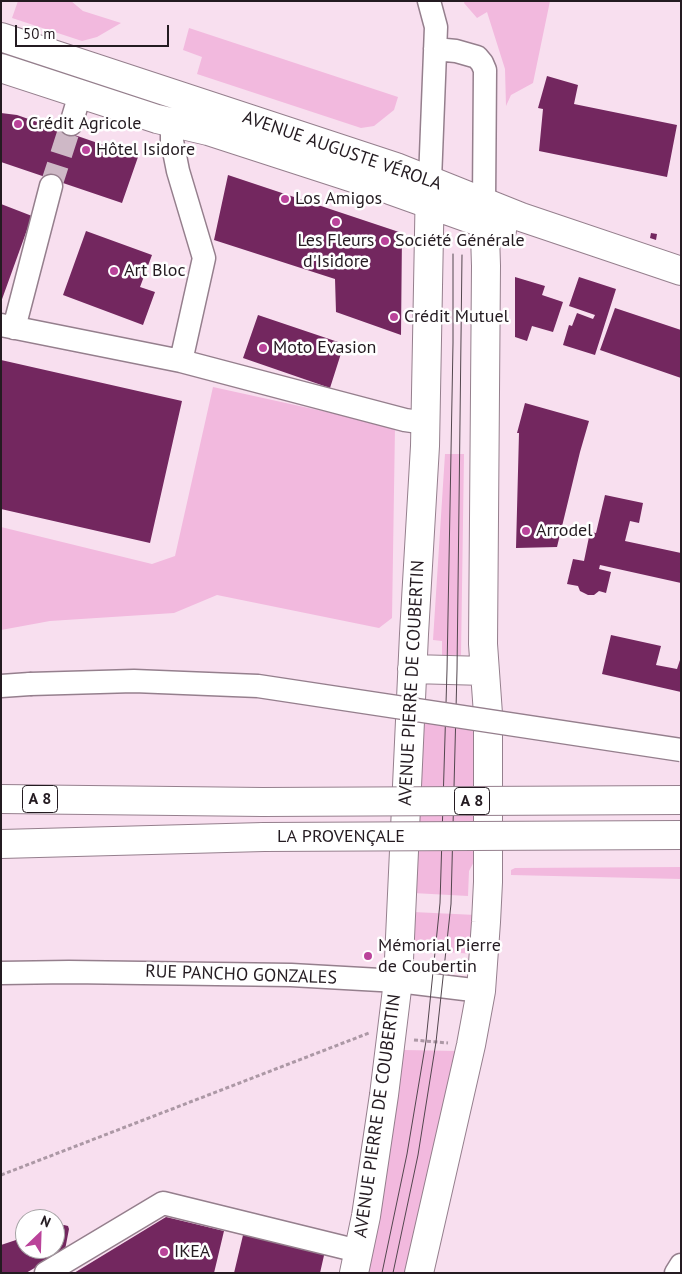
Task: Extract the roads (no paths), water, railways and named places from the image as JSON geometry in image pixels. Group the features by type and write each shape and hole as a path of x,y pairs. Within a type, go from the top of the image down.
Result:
{"main road":[{"name":"AVENUE AUGUSTE VÉROLA","path":"1,37 396,167 430,192"},
{"name":"AVENUE AUGUSTE VÉROLA","path":"7,74 172,122 430,192 681,288"},
{"name":"AVENUE PIERRE DE COUBERTIN","path":"350,1260 367,1206 382,1034 398,981 412,669 426,423 430,192"},
{"name":"AVENUE AUGUSTE VÉROLA","path":"485,213 521,217 681,271"},
{"path":"419,1273 471,1045 481,991 488,882 488,714 483,634 485,213"},
{"path":"412,669 485,671"},
{"name":"LA PROVENÇALE","path":"1,799 263,802 681,800"},
{"name":"LA PROVENÇALE","path":"1,844 264,837 681,835"},
{"path":"1,856 72,843"}],"street":[{"path":"430,2 436,27 430,192"},
{"path":"435,49 477,56 485,70 485,213"},
{"path":"71,124 80,94"},
{"path":"172,122 172,141 178,171 204,258 180,361"},
{"path":"50,186 8,327 180,361 405,420 426,423"},
{"path":"1,686 134,681 258,686 681,750"},
{"name":"RUE PANCHO GONZALES","path":"1,972 291,974 398,981 481,991"},
{"path":"46,1273 163,1203 350,1260"},
{"path":"676,1273 681,1265"}],"tunnel":[{"path":"51,186 71,124"}],"tram line":[{"path":"382,1273 407,1154 426,1041 440,903 447,670 453,254"},
{"path":"393,1273 418,1155 436,1042 451,904 457,670 462,255"}],"place":[{"name":"Crédit Agricole","path":"18,124"},
{"name":"Hôtel Isidore","path":"86,150"},
{"name":"Los Amigos","path":"285,199"},
{"name":"Les Fleurs d'Isidore","path":"336,222"},
{"name":"Société Générale","path":"385,241"},
{"name":"Art Bloc","path":"114,271"},
{"name":"Crédit Mutuel","path":"394,317"},
{"name":"Moto Evasion","path":"263,348"},
{"name":"Arrodel","path":"526,531"},
{"name":"Mémorial Pierre de Coubertin","path":"368,956"},
{"name":"IKEA","path":"164,1252"}]}
